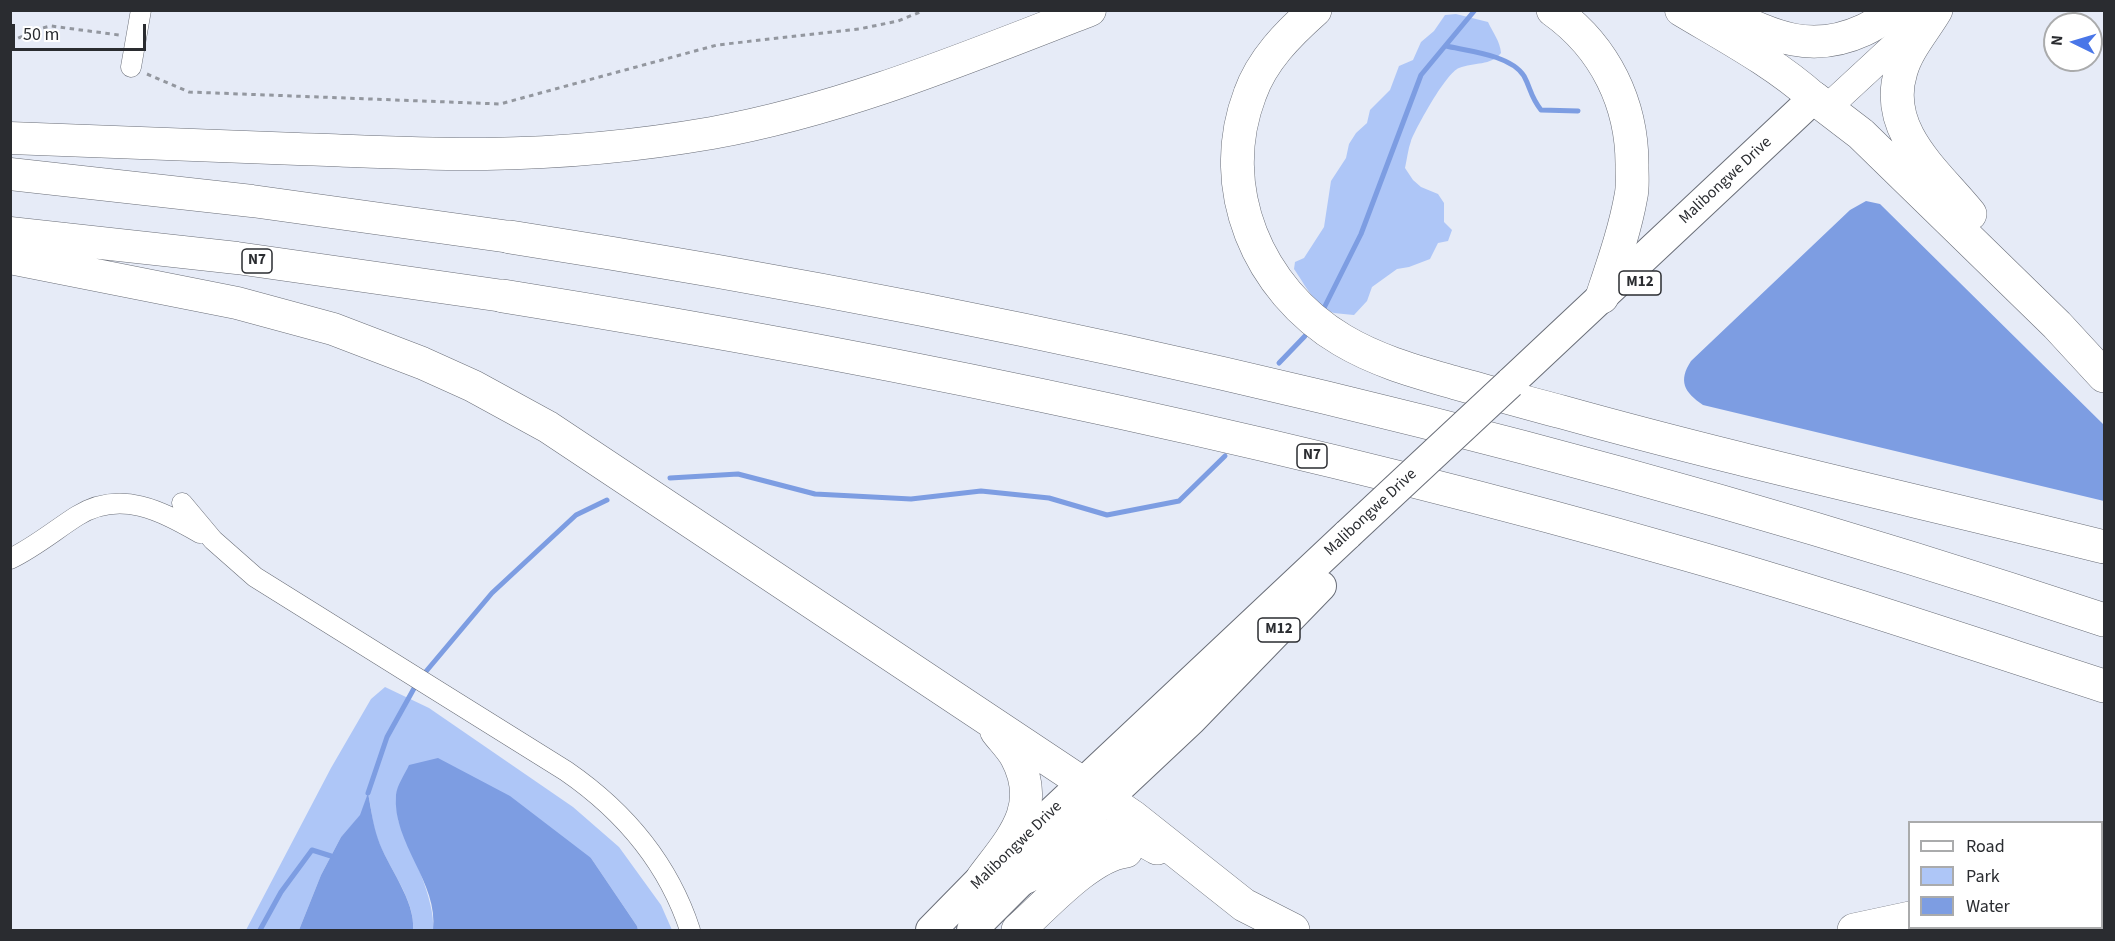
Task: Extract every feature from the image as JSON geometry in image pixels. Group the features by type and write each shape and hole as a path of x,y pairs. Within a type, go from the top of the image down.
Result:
{"highway":[{"path":"10,138 483,154 622,146 723,130 850,99 906,81 1090,10"},
{"path":"1315,10 1289,33 1261,72 1250,94 1241,125 1237,154 1237,179 1242,205 1255,246 1280,285 1315,321 1342,340 1394,366 1600,423 1748,461 2104,546"},
{"path":"1553,10 1573,24 1596,52 1614,82 1628,115 1633,146 1632,193 1602,297"},
{"path":"1681,10 1799,84 1861,134 2057,325 2104,376"},
{"path":"1719,10 1772,36 1793,41 1817,42 1865,30 1896,10"},
{"path":"1936,10 1900,71 1896,96 1904,130 1921,158 2011,263 2057,325"},
{"path":"10,174 263,202 510,237 678,264 911,306 1112,348 1331,398 1534,450 1749,510 1995,584 2104,620"},
{"name":"N7","path":"10,233 237,258 503,296 675,324 892,364 1076,402 1291,451 1456,492 1746,571 2104,686"},
{"path":"10,258 237,303 283,315 377,344 473,386 548,427 1132,817 1244,905 1293,930"},
{"path":"982,715 1016,755 1024,780 1026,803 1017,831 982,878"},
{"path":"1024,878 1076,848 1119,833 1130,834 1198,870"},
{"path":"1018,930 1087,868 1105,857 1119,852 1158,848"},
{"path":"1854,930 1908,918"}],"main road":[{"name":"M12","path":"1820,103 1907,10"},
{"name":"M12","path":"1820,103 1932,10"},
{"name":"Malibongwe Drive","path":"1519,385 1602,297 1820,103"},
{"name":"Malibongwe Drive","path":"931,930 982,878 1094,791 1519,385 1752,178 1820,103"},
{"name":"Malibongwe Drive","path":"972,930 1024,878 1094,791"}],"street":[{"path":"131,67 141,10"},
{"path":"182,503 213,540 255,576 566,771 618,813 641,838 662,868 683,910 690,930"},
{"path":"10,559 28,550 79,515 103,506 121,504 152,508 213,540"}],"path":[{"path":"131,67 189,92 500,104 717,45 859,29 898,21 925,10"},
{"path":"10,42 38,29 51,26 136,38"}],"green space":[{"path":"1456,14 1488,22 1498,41 1501,53 1492,60 1465,66 1453,72 1432,101 1410,144 1405,168 1413,180 1421,187 1438,194 1444,203 1444,222 1452,230 1448,241 1438,243 1430,259 1397,269 1372,287 1367,301 1354,315 1334,313 1322,306 1311,294 1294,269 1295,262 1304,258 1324,227 1331,181 1346,158 1349,144 1356,133 1367,123 1370,110 1390,90 1399,66 1413,60 1421,42 1434,31 1445,15"},
{"path":"385,687 429,708 573,807 619,847 661,905 672,930 638,930 591,858 398,820 421,875 433,918 433,930 413,930 413,919 406,896 376,835 368,794 361,815 341,837 321,875 299,930 246,930 331,768 371,699"}],"water":[{"path":"1866,201 1880,204 2104,425 2104,501 1703,405 1687,391 1684,380 1691,361 1850,210"},
{"path":"438,758 510,796 591,858 638,930 433,930 433,913 429,896 401,830 396,795 399,783 409,765"},
{"path":"368,793 378,839 406,896 413,919 413,930 299,930 321,875 341,837 360,815"}],"waterway":[{"path":"1323,310 1361,234 1421,75 1475,10"},
{"path":"1446,46 1488,55 1518,69 1524,76 1541,110 1578,111"},
{"path":"1279,363 1305,336"},
{"path":"670,478 738,474 815,494 911,499 981,491 1049,498 1107,515 1179,501 1225,456"},
{"path":"423,675 492,593 576,515 607,500"},
{"path":"368,793 387,737 417,683"},
{"path":"260,930 281,892 312,850 331,856"}]}
